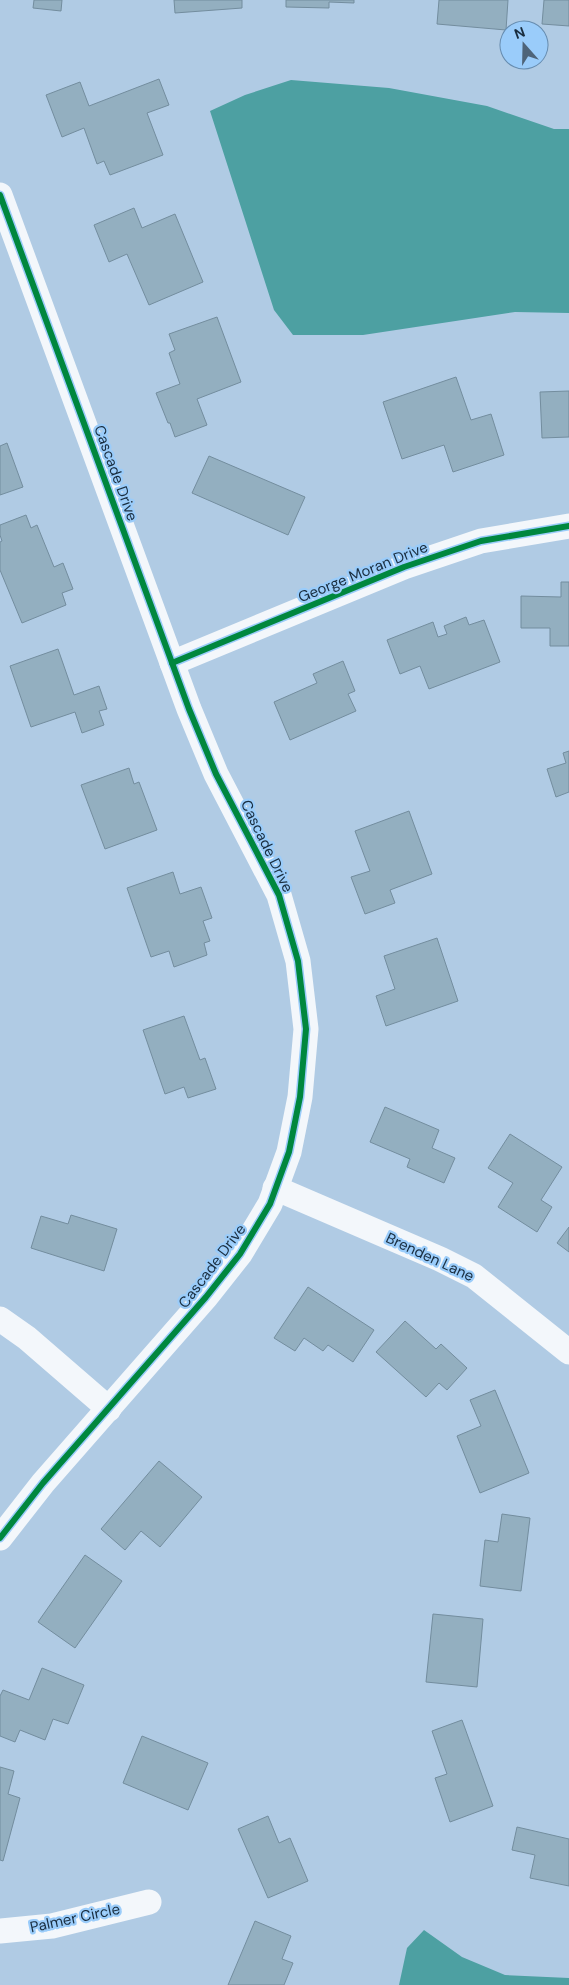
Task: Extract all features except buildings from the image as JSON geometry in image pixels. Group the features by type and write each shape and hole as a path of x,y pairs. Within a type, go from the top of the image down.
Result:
{"street":[{"name":"Cascade Drive","path":"0,195 172,663 216,774 279,895 298,961 306,1029 300,1097 289,1152 270,1204 240,1254 206,1297 43,1483 0,1538"},
{"name":"George Moran Drive","path":"172,663 404,567 481,541 569,526"},
{"name":"Brenden Lane","path":"275,1188 440,1259 474,1276 569,1352"},
{"path":"0,1319 27,1338 109,1409"},
{"name":"Palmer Circle","path":"0,1931 52,1926 148,1902"}],"shaded area":[{"path":"291,80 389,88 487,106 554,129 569,129 569,313 515,312 363,335 293,335 274,310 210,111 245,95"},
{"path":"424,1930 462,1957 505,1975 569,1978 569,1985 399,1985 407,1948"}],"cycle path":[{"path":"0,195 189,709 216,774 279,895 298,961 306,1029 300,1097 289,1152 270,1204 240,1254 206,1297 43,1483 0,1538"},
{"path":"172,663 404,567 481,541 569,526"}]}
